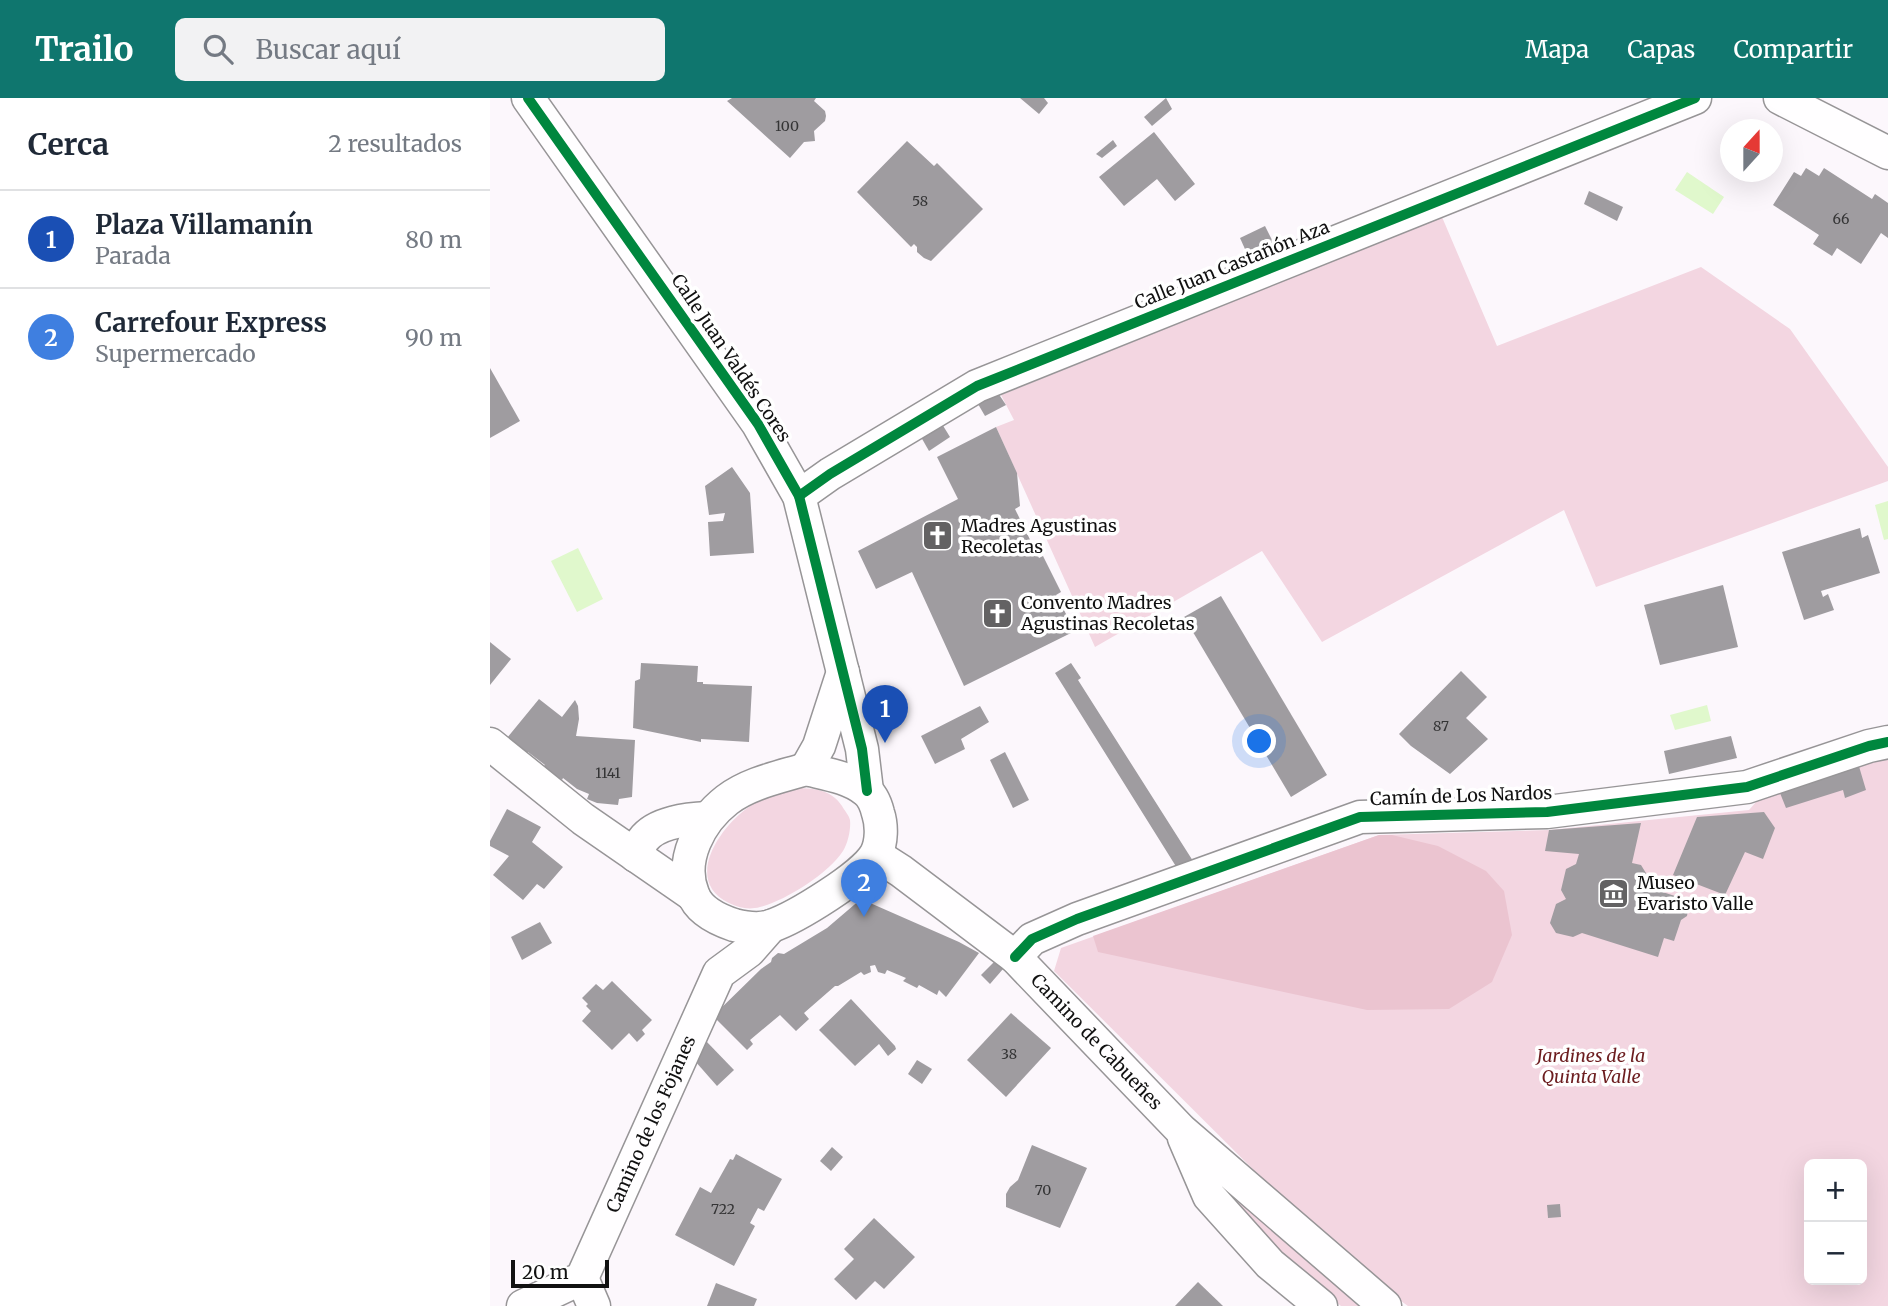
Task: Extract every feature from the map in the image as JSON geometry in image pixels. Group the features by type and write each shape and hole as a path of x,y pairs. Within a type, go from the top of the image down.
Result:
{"street":[{"name":"Calle Juan Valdés Cores","path":"528,98 758,424 800,496 862,749 867,791"},
{"name":"Calle Juan Castañón Aza","path":"800,496 830,474 977,386 1695,98"},
{"path":"1780,98 1888,153"},
{"path":"806,769 819,746 843,671"},
{"name":"Camín de Los Nardos","path":"1015,957 1032,939 1077,919 1360,817 1547,811 1747,787 1888,742"},
{"path":"490,744 583,819 702,905 752,929 771,926 827,896 846,883 876,855 881,827 877,807 867,791 840,777 806,769 742,791 727,800 708,818 695,839 689,865 702,905 721,937 722,959 719,973"},
{"path":"636,856 644,839 658,828 683,820 708,818"},
{"name":"Camino de Cabueñes","path":"876,855 1015,957 1181,1130 1385,1306"},
{"name":"Camino de los Fojanes","path":"523,1306 588,1292 719,973 749,951 771,926"},
{"name":"Camino de Cabueñes","path":"1181,1130 1209,1196 1270,1264 1321,1306"}],"green space":[{"path":"1442,217 1497,346 1701,267 1790,329 1888,467 1888,481 1596,587 1564,510 1322,642 1262,551 1095,647 996,427 1014,420 1001,395"},
{"name":"Jardines de la Quinta Valle","path":"1888,755 1888,1306 1408,1306 1373,1281 1304,1220 1054,971 1061,948 1379,835 1549,830 1749,810 1763,794"},
{"path":"795,788 814,789 838,800 850,820 850,832 843,851 817,877 782,899 752,908 729,903 716,894 709,882 707,869 716,842 735,818 751,805"},
{"path":"1227,1186 1231,1186 1300,1254 1363,1306 1341,1306 1310,1280 1266,1238 1225,1193"}],"shaded area":[{"path":"1687,172 1724,197 1713,214 1675,190"},
{"path":"1888,501 1888,539 1884,540 1875,505"},
{"path":"578,548 603,599 577,612 551,561"},
{"path":"1707,705 1711,721 1675,730 1670,715"},
{"path":"1379,835 1392,835 1438,846 1486,871 1504,891 1512,935 1492,982 1449,1009 1367,1010 1098,952 1093,936"}],"building":[{"path":"732,98 816,98 814,101 825,111 825,121 814,131 815,141 804,142 790,158 727,101"},
{"path":"1020,98 1044,98 1048,103 1039,114"},
{"path":"1166,98 1172,109 1152,126 1144,117"},
{"path":"1154,132 1195,184 1175,201 1157,179 1124,206 1099,177"},
{"path":"1113,140 1117,146 1102,158 1096,154"},
{"path":"907,141 934,166 937,163 983,209 931,261 917,252 914,244 911,247 857,192"},
{"path":"1806,168 1819,176 1824,168 1872,199 1875,194 1888,203 1888,238 1881,233 1861,264 1837,248 1832,256 1813,244 1819,235 1773,205 1794,172 1801,176"},
{"path":"1589,191 1623,207 1617,221 1584,204"},
{"path":"1265,226 1275,246 1249,258 1240,238"},
{"path":"490,368 520,421 490,438"},
{"path":"998,393 1006,405 985,416 978,404"},
{"path":"942,424 950,437 929,451 921,437"},
{"path":"996,427 1017,473 1020,506 1015,509 1039,558 1043,556 1061,592 1056,595 1075,631 964,686 912,572 876,589 858,551 958,499 937,457"},
{"path":"732,467 750,493 754,553 710,556 708,522 723,521 725,513 709,515 705,486"},
{"path":"1860,528 1862,538 1868,535 1880,573 1821,591 1823,597 1828,594 1834,610 1804,620 1782,552"},
{"path":"1723,585 1738,647 1660,665 1644,605"},
{"path":"1221,596 1327,775 1291,797 1184,617"},
{"path":"490,642 511,659 490,685"},
{"path":"641,663 698,666 697,682 752,686 749,742 701,739 701,742 633,728 635,681 640,679"},
{"path":"1071,663 1081,678 1078,680 1193,861 1177,868 1055,673"},
{"path":"1461,671 1487,697 1466,718 1488,739 1450,774 1399,734"},
{"path":"539,699 562,717 575,700 579,719 576,736 635,740 632,797 619,799 618,805 587,799 589,794 563,778 562,780 507,738"},
{"path":"980,706 989,722 961,739 965,749 935,764 921,736"},
{"path":"1731,736 1737,758 1669,774 1664,751"},
{"path":"1005,752 1029,800 1013,808 990,760"},
{"path":"1858,763 1866,790 1845,798 1843,790 1786,808 1778,788"},
{"path":"507,809 541,827 532,842 563,867 544,889 537,884 523,900 493,875 509,856 490,846"},
{"path":"1764,812 1775,828 1763,859 1745,852 1725,895 1673,875 1697,817"},
{"name":"Museo Evaristo Valle","path":"1641,823 1632,863 1641,865 1649,878 1647,887 1675,896 1688,910 1687,916 1681,920 1674,941 1664,938 1658,957 1582,933 1573,937 1556,933 1550,923 1556,904 1566,899 1561,890 1566,869 1576,864 1579,854 1545,851 1549,830"},
{"path":"861,899 979,953 946,997 939,990 937,995 919,985 917,988 903,981 906,978 887,970 885,974 878,972 875,965 870,966 871,972 864,975 861,972 835,986 804,1013 809,1019 796,1031 780,1015 750,1040 753,1044 747,1050 713,1016 778,953 784,954 827,928"},
{"path":"540,922 552,943 522,960 511,937"},
{"path":"995,961 1003,969 990,984 981,975"},
{"path":"612,981 652,1020 642,1030 645,1034 637,1042 629,1033 612,1050 582,1021 591,1011 582,998 596,984 603,990"},
{"path":"851,999 895,1046 896,1049 888,1056 879,1044 855,1066 819,1030"},
{"path":"1011,1013 1051,1048 1006,1097 967,1060"},
{"path":"706,1041 734,1070 717,1086 695,1061"},
{"path":"917,1060 932,1069 922,1084 908,1074"},
{"path":"1032,1145 1087,1168 1060,1228 1006,1207 1006,1194 1018,1180"},
{"path":"832,1147 843,1157 831,1171 820,1161"},
{"path":"736,1154 782,1179 764,1211 758,1208 750,1223 755,1226 734,1266 675,1235 700,1187 711,1193 730,1159 733,1160"},
{"path":"1560,1204 1561,1217 1548,1218 1547,1205"},
{"path":"874,1218 915,1257 884,1289 875,1281 856,1300 834,1279 854,1259 844,1249"},
{"path":"1198,1282 1223,1306 1175,1306"},
{"path":"716,1283 757,1299 754,1306 707,1306"}],"cycle path":[{"path":"528,98 758,424 799,496 862,749 867,791"},
{"path":"799,496 830,474 977,386 1695,98"},
{"path":"1015,957 1032,939 1077,919 1360,817 1547,812 1747,787 1888,742"}],"place":[{"name":"Madres Agustinas Recoletas","path":"938,536"},
{"name":"Convento Madres Agustinas Recoletas","path":"998,613"},
{"name":"Plaza Villamanín","path":"885,743"},
{"name":"Museo Evaristo Valle","path":"1614,893"},
{"name":"Carrefour Express","path":"864,917"}]}
